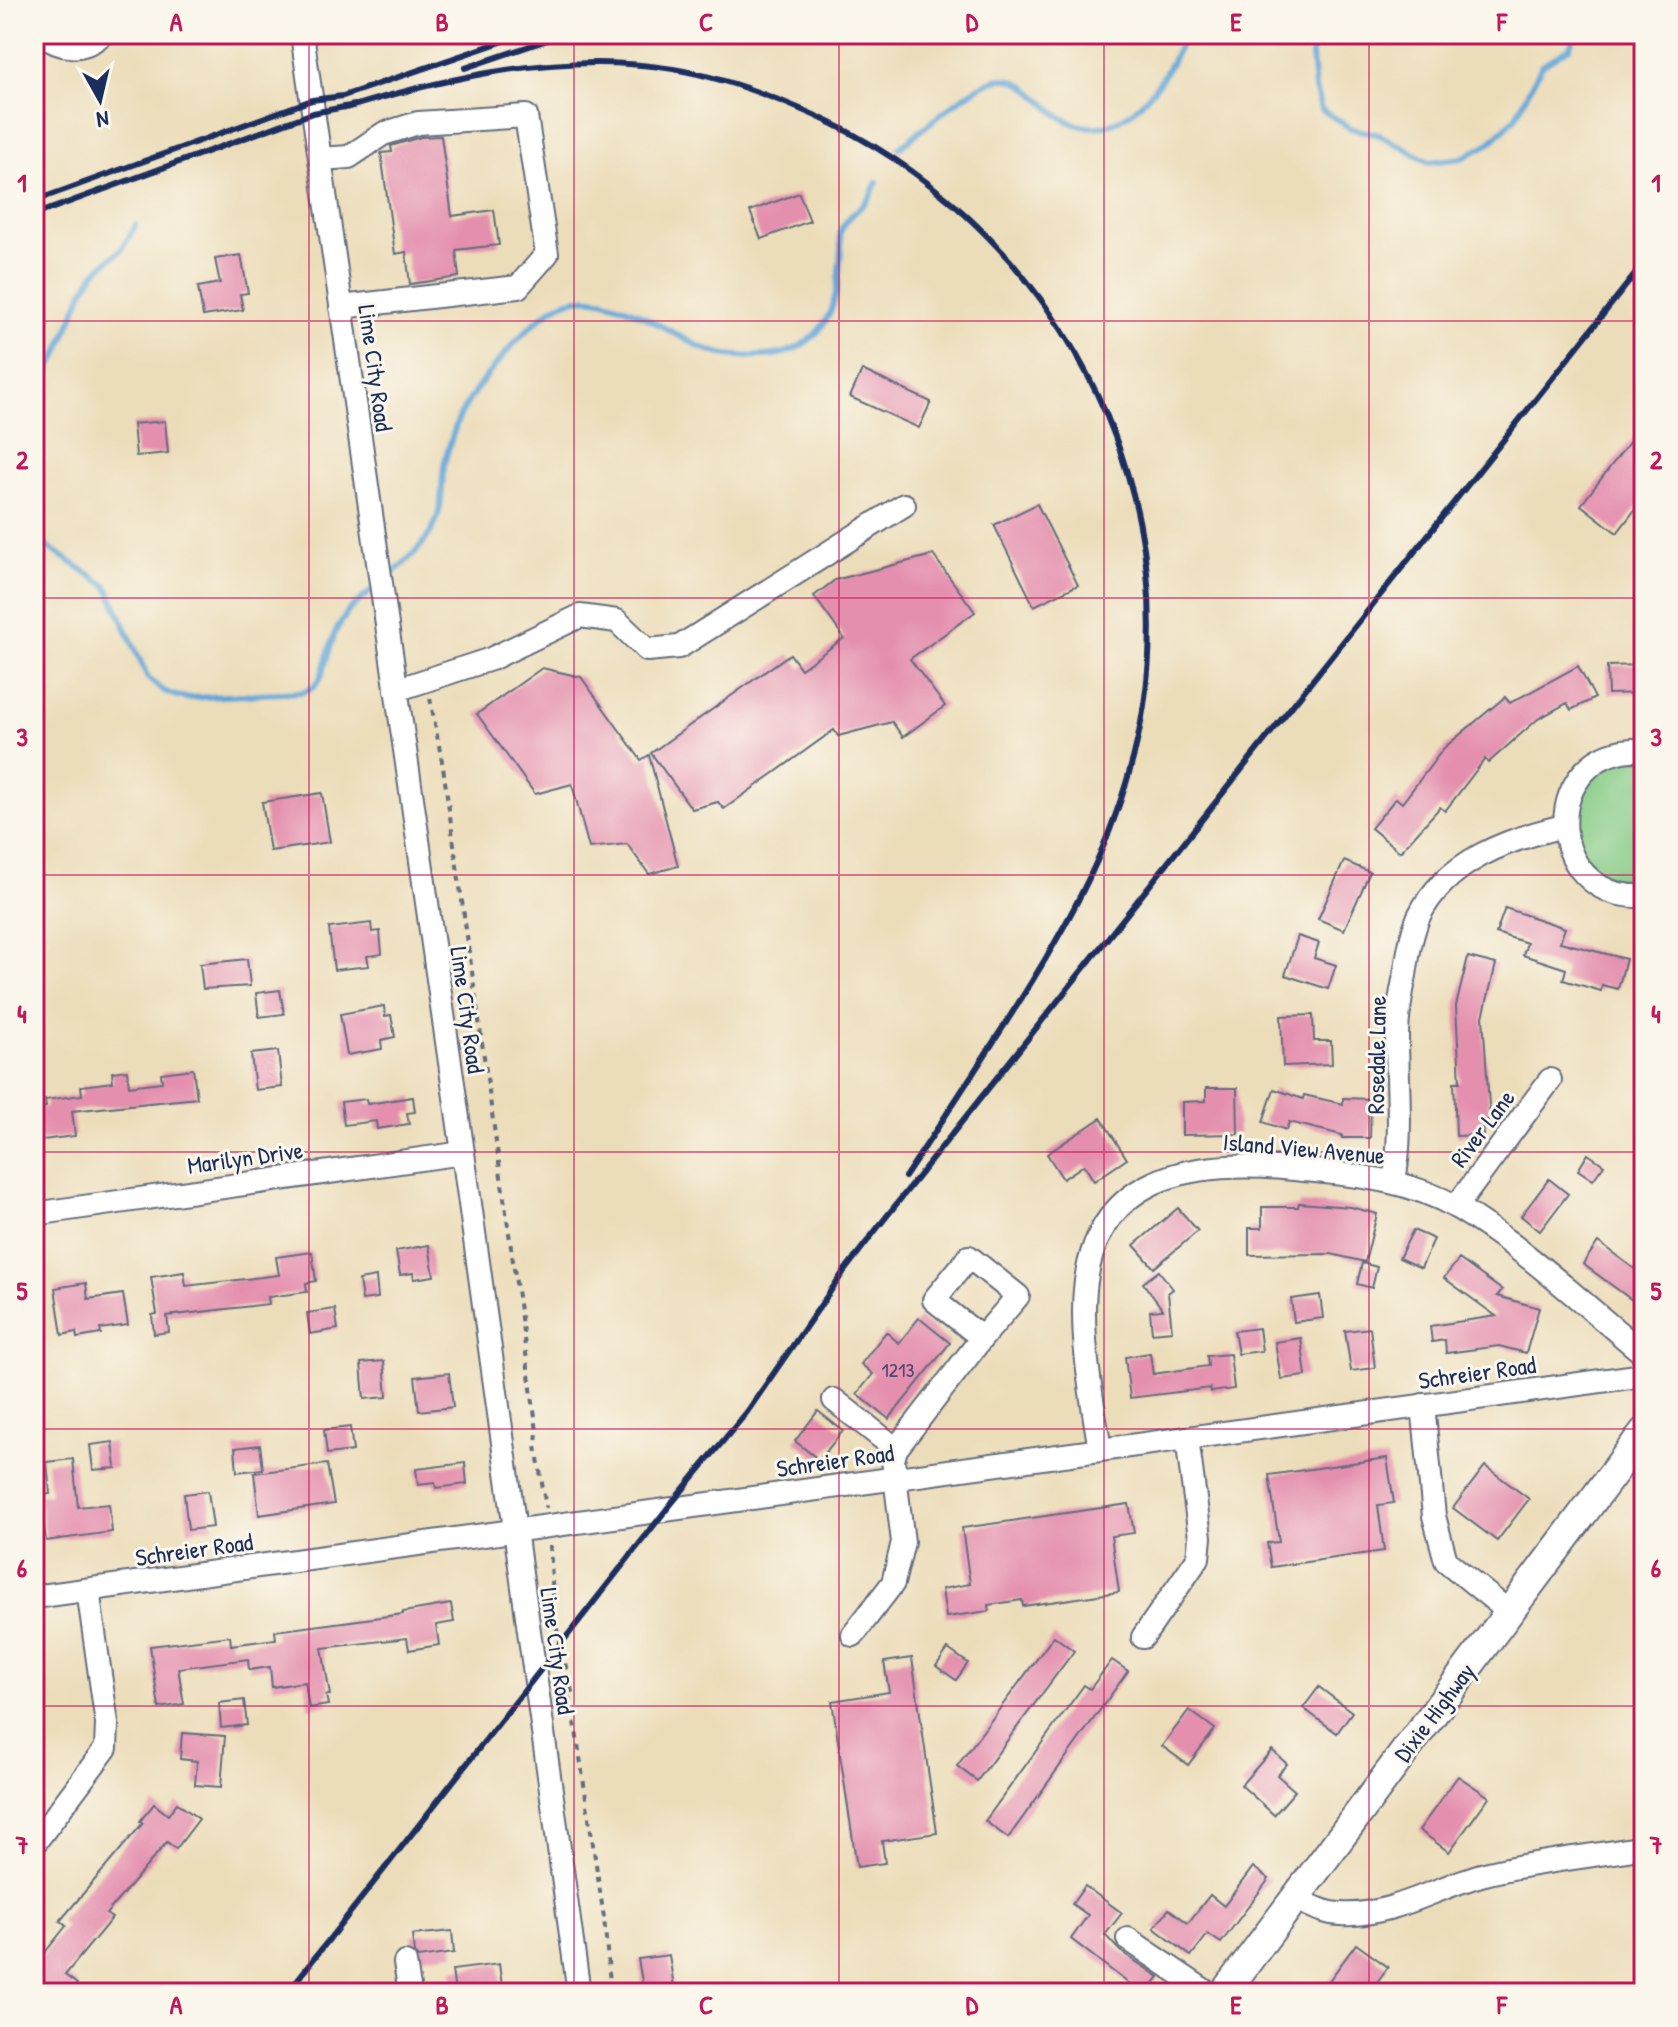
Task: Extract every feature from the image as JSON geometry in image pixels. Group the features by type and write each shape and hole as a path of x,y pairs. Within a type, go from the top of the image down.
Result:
{"main road":[{"name":"Dixie Highway","path":"1224,1993 1644,1432"}],"street":[{"path":"41,34 56,45 75,48 102,34"},
{"name":"Lime City Road","path":"302,34 463,1153 579,1993"},
{"path":"320,159 349,157 383,134 418,123 526,116 545,239 547,254 518,287 341,307"},
{"path":"396,690 491,659 580,616 617,621 647,650 679,647 904,505"},
{"path":"1644,750 1621,751 1593,764 1572,789 1564,826 1573,857 1589,878 1621,894 1644,896"},
{"name":"Rosedale Lane","path":"1394,1181 1400,1125 1398,1014 1411,939 1419,917 1448,878 1470,860 1530,834 1564,826"},
{"name":"River Lane","path":"1456,1207 1550,1080"},
{"name":"Marilyn Drive","path":"34,1214 463,1153"},
{"name":"Island View Avenue","path":"1100,1450 1084,1311 1092,1251 1115,1212 1140,1191 1165,1177 1207,1166 1280,1168 1394,1181 1456,1207 1522,1253 1644,1354"},
{"path":"853,1635 893,1583 903,1542 894,1479 896,1449 982,1338"},
{"name":"Schreier Road","path":"34,1597 1644,1375"},
{"path":"834,1400 896,1449"},
{"path":"1423,1405 1434,1516 1446,1561 1509,1612"},
{"path":"1143,1637 1198,1558 1200,1537 1187,1438"},
{"path":"34,1844 106,1748 107,1724 88,1590"},
{"path":"1295,1898 1339,1915 1370,1913 1482,1875 1644,1847"},
{"path":"1128,1939 1208,1993"},
{"path":"405,1963 410,1993"}],"path":[{"path":"427,680 445,783 549,1526 554,1617 573,1696 559,1709 575,1724 604,1918 611,1993"}],"green space":[{"path":"1644,759 1644,884 1612,879 1592,866 1582,851 1576,833 1576,815 1588,782 1602,769 1619,761"}],"building":[{"path":"441,136 452,216 494,210 499,245 456,250 459,277 410,284 406,252 395,254 381,153 392,152 391,146 421,137"},
{"path":"799,193 810,221 761,239 750,211"},
{"path":"241,255 248,293 240,294 243,310 203,316 198,287 220,283 215,259"},
{"path":"862,370 931,402 919,428 850,397"},
{"path":"165,421 168,453 136,456 133,424"},
{"path":"1644,423 1644,498 1617,533 1581,505"},
{"path":"1037,504 1078,585 1034,606 994,525"},
{"path":"933,555 975,612 910,659 945,706 903,737 892,722 838,736 834,730 724,809 718,802 692,809 651,753 790,654 801,669 844,638 814,596 835,580"},
{"path":"1644,665 1644,693 1608,694 1607,666"},
{"path":"1578,666 1595,698 1571,710 1567,703 1538,719 1488,763 1485,759 1445,811 1440,807 1400,852 1371,828 1396,798 1402,803 1444,748 1505,697 1510,703"},
{"path":"542,668 581,677 641,760 649,755 678,866 649,874 627,844 589,848 572,784 535,794 477,714"},
{"path":"322,793 330,842 270,851 262,802"},
{"path":"1344,861 1370,872 1344,930 1318,919"},
{"path":"1505,908 1565,928 1560,942 1626,959 1618,989 1602,985 1601,991 1563,980 1566,969 1523,955 1527,943 1496,933"},
{"path":"371,923 372,932 380,931 382,954 367,956 369,966 334,970 329,928"},
{"path":"1298,936 1319,943 1314,958 1336,965 1328,989 1285,975"},
{"path":"1468,957 1496,964 1483,1017 1490,1120 1482,1120 1483,1135 1456,1136 1454,1082 1460,1082 1456,1006"},
{"path":"247,959 250,986 203,989 200,964"},
{"path":"280,990 284,1014 259,1017 256,993"},
{"path":"384,1006 385,1016 391,1015 395,1037 381,1040 382,1049 347,1055 340,1014"},
{"path":"1313,1015 1314,1041 1331,1041 1332,1064 1283,1066 1281,1016"},
{"path":"278,1051 282,1087 255,1090 251,1054"},
{"path":"193,1069 197,1098 72,1111 75,1136 34,1141 34,1108 46,1107 45,1100 82,1095 81,1086 113,1082 112,1072 127,1070 129,1086 162,1082 161,1073"},
{"path":"1206,1088 1237,1088 1238,1134 1182,1135 1182,1102 1206,1101"},
{"path":"1274,1089 1303,1099 1304,1095 1343,1104 1343,1098 1371,1099 1370,1138 1342,1138 1342,1135 1289,1122 1286,1130 1263,1122"},
{"path":"413,1097 415,1112 407,1113 409,1124 377,1129 376,1121 344,1125 341,1102 366,1099 367,1104"},
{"path":"1101,1118 1127,1159 1094,1181 1084,1165 1063,1179 1047,1154"},
{"path":"1588,1154 1604,1165 1593,1180 1578,1170"},
{"path":"1549,1179 1568,1194 1540,1231 1521,1216"},
{"path":"1299,1203 1351,1207 1377,1214 1365,1262 1331,1254 1249,1255 1249,1228 1262,1228 1262,1207 1298,1207"},
{"path":"1178,1208 1198,1231 1154,1268 1134,1245"},
{"path":"1413,1230 1434,1239 1421,1268 1399,1258"},
{"path":"1598,1242 1644,1276 1644,1292 1636,1303 1583,1264"},
{"path":"429,1245 434,1276 414,1279 413,1273 400,1275 396,1251"},
{"path":"312,1252 316,1281 306,1283 307,1292 268,1297 269,1304 167,1316 169,1332 154,1334 152,1315 157,1314 151,1277 184,1272 186,1286 279,1275 276,1257"},
{"path":"1459,1259 1502,1290 1497,1296 1539,1308 1526,1353 1499,1346 1446,1353 1445,1340 1432,1342 1430,1326 1496,1316 1444,1278"},
{"path":"1362,1263 1377,1267 1372,1288 1357,1284"},
{"path":"1159,1271 1173,1289 1168,1293 1172,1331 1152,1333 1150,1311 1163,1310 1143,1283"},
{"path":"376,1277 378,1298 362,1300 359,1280"},
{"path":"86,1283 88,1299 123,1294 128,1325 100,1329 101,1334 77,1338 76,1332 62,1335 55,1288"},
{"path":"1320,1295 1323,1318 1294,1322 1291,1299"},
{"path":"335,1309 338,1329 310,1334 307,1313"},
{"path":"919,1318 950,1343 889,1419 857,1394 873,1374 861,1364 886,1332 899,1343"},
{"path":"1259,1328 1262,1351 1238,1354 1234,1331"},
{"path":"1370,1328 1375,1368 1351,1371 1345,1331"},
{"path":"1301,1338 1306,1376 1281,1379 1275,1342"},
{"path":"1150,1353 1153,1374 1208,1366 1207,1356 1230,1354 1234,1389 1211,1392 1210,1388 1130,1398 1125,1357"},
{"path":"384,1361 387,1397 364,1399 361,1363"},
{"path":"449,1373 453,1407 419,1411 415,1377"},
{"path":"818,1411 843,1431 819,1460 795,1441"},
{"path":"350,1427 353,1451 327,1454 324,1430"},
{"path":"113,1442 116,1468 93,1470 90,1445"},
{"path":"260,1445 263,1469 237,1472 235,1448"},
{"path":"1387,1458 1394,1503 1378,1505 1384,1551 1271,1567 1267,1543 1279,1542 1269,1475"},
{"path":"73,1459 78,1507 109,1504 112,1532 46,1541 39,1496 50,1494 47,1462"},
{"path":"465,1463 467,1484 436,1488 435,1483 418,1485 416,1469"},
{"path":"327,1464 334,1504 259,1515 254,1473"},
{"path":"1485,1466 1529,1499 1497,1541 1453,1508"},
{"path":"208,1491 213,1527 188,1530 184,1494"},
{"path":"1129,1504 1134,1533 1111,1536 1119,1592 1023,1606 1022,1600 988,1605 989,1611 946,1617 942,1589 970,1584 962,1528"},
{"path":"451,1604 454,1622 436,1625 439,1645 409,1650 407,1638 322,1648 330,1695 326,1695 328,1705 309,1708 305,1682 272,1687 270,1667 249,1670 248,1659 178,1668 184,1704 159,1708 150,1646 230,1636 231,1645 276,1639 275,1631 403,1614"},
{"path":"1054,1636 1074,1651 977,1781 957,1766"},
{"path":"948,1649 968,1663 956,1680 936,1666"},
{"path":"912,1658 937,1833 882,1841 885,1863 857,1867 832,1701 889,1692 884,1662"},
{"path":"1112,1660 1128,1671 1008,1838 985,1821 1084,1685 1090,1689"},
{"path":"1319,1687 1352,1712 1337,1733 1303,1708"},
{"path":"244,1700 247,1725 221,1728 219,1703"},
{"path":"1189,1710 1215,1729 1188,1765 1162,1746"},
{"path":"182,1733 225,1736 221,1787 195,1785 197,1761 180,1759"},
{"path":"1272,1750 1287,1764 1277,1775 1295,1791 1274,1815 1241,1785"},
{"path":"1458,1776 1489,1797 1449,1852 1419,1830"},
{"path":"177,1803 199,1819 176,1849 167,1842 106,1914 112,1918 65,1975 77,1984 69,1993 34,1993 34,1950 42,1956 66,1926 60,1921 143,1823 140,1821 154,1804 168,1815"},
{"path":"1253,1867 1269,1879 1221,1943 1208,1934 1191,1956 1154,1928 1169,1909 1188,1923 1210,1895 1224,1906"},
{"path":"1085,1886 1122,1913 1105,1935 1120,1951 1159,1977 1146,1993 1141,1993 1071,1939 1088,1915 1072,1904"},
{"path":"452,1931 454,1953 418,1958 414,1953 412,1935"},
{"path":"1356,1944 1388,1967 1369,1993 1343,1993 1328,1982"},
{"path":"669,1955 675,1993 644,1993 638,1959"},
{"path":"499,1964 503,1993 455,1993 452,1970"}],"waterway":[{"path":"899,148 963,98 1000,79 1017,82 1061,117 1082,126 1102,126 1121,119 1138,107 1153,90 1166,72 1184,34"},
{"path":"1310,34 1315,88 1321,109 1350,128 1380,135 1429,162 1462,158 1490,143 1515,118 1542,65 1569,48 1576,34"},
{"path":"385,580 419,548 434,526 446,456 462,412 498,362 540,318 571,300 590,299 631,310 714,352 755,356 794,350 814,336 831,311 836,291 841,230 869,198 877,182"},
{"path":"34,393 56,358 83,292 95,272 122,249 136,225"},
{"path":"34,538 107,586 148,678 165,691 186,698 302,692 314,687 321,677 335,632 349,610 376,587"}],"railway":[{"path":"34,201 312,100 343,96 524,34"},
{"path":"465,68 565,34"},
{"path":"346,108 467,77 549,65 632,64 691,72 745,88 814,115 894,159 965,215 1027,281 1077,355 1115,437 1140,523 1150,613 1144,705 1135,751 1107,838 1068,920 1021,999 905,1177"},
{"path":"34,215 313,113 355,105"},
{"path":"287,1993 666,1510 747,1412 879,1226 1644,263"}]}
